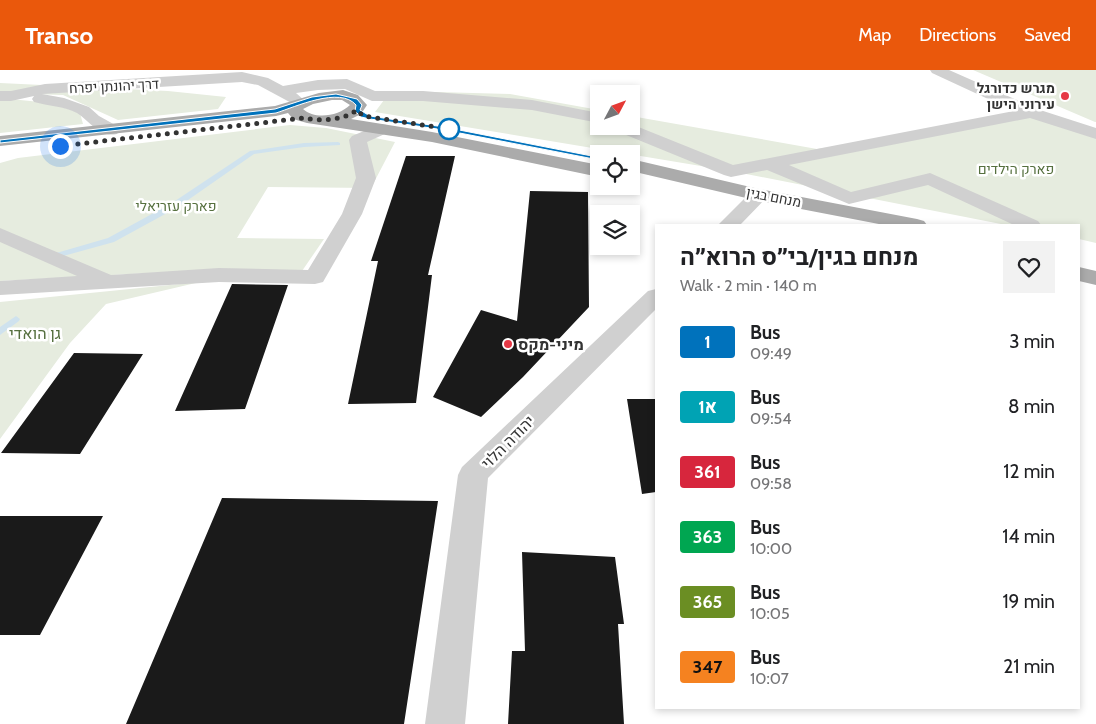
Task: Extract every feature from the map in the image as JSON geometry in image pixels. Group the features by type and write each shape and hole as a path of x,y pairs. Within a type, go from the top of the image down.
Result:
{"main road":[{"path":"0,152 300,108 316,97 341,96 358,102 357,110 345,116 325,120"},
{"path":"0,141 300,108 325,120 590,169"},
{"path":"357,110 363,116 444,128 590,156"},
{"name":"מנחם בגין","path":"640,168 840,224"},
{"name":"מנחם בגין","path":"640,181 910,224"},
{"path":"1080,257 1096,261"},
{"path":"1080,274 1096,278"}],"street":[{"path":"937,70 1031,113 1096,134"},
{"name":"דרך יהונתן יפרח","path":"6,96 45,89 143,85 228,77 254,78 282,91 300,108"},
{"path":"282,91 318,85 347,84 372,96 423,96 532,106 590,116"},
{"name":"דרך יהונתן יפרח","path":"6,96 58,101 83,110 93,120 111,130"},
{"path":"640,134 731,171 1031,113"},
{"path":"0,288 219,275 315,276 352,214 366,178 358,140 381,129"},
{"path":"770,164 849,198 930,179 1029,224"},
{"path":"729,224 753,200"},
{"path":"0,234 109,282"},
{"name":"יהודה הלוי","path":"445,724 474,475 655,297"}],"green space":[{"name":"מגרש כדורגל עירוני הישן","path":"973,70 1096,70 1096,122 1095,122"},
{"path":"0,83 168,91 226,97 218,109 118,120 63,95 0,93"},
{"name":"פארק הילדים","path":"436,92 510,94 590,108 590,135 640,135 640,118 817,149 932,132 1019,111 1096,136 1096,243 1080,239 1080,224 1001,224 731,171 640,156 640,145 590,145 590,148 375,112 384,100"},
{"path":"0,98 50,103 80,113 83,124 0,133"},
{"name":"פארק עזריאלי","path":"290,125 326,128 395,142 371,188 268,187 237,238 324,239 302,271 187,271 0,281 0,163 18,158"},
{"name":"גן הואדי","path":"200,282 106,304 70,343 0,439 0,302"}],"building":[{"path":"406,156 455,156 428,275 432,275 416,403 348,404 378,261 371,261"},
{"path":"530,191 588,192 589,307 523,377 481,417 433,397 481,310 517,321"},
{"path":"232,284 288,285 245,409 175,411"},
{"path":"74,353 143,354 80,454 1,453"},
{"path":"627,399 655,399 655,492 642,494"},
{"path":"222,498 438,501 404,724 126,724"},
{"path":"0,516 103,516 40,635 0,635"},
{"path":"522,552 615,557 624,624 618,624 624,724 508,724 512,651 525,651"}],"waterway":[{"path":"56,256 111,240 175,205 252,152 304,145 338,144"},
{"path":"0,332 16,319"}],"bus line":[{"name":"1","path":"0,141 276,111 286,109 312,98 336,96 350,98 358,102 359,108 357,110 363,116 444,128 590,156"}],"place":[{"name":"מגרש כדורגל עירוני הישן","path":"1065,96"},
{"name":"מיני-מקס","path":"508,344"}],"route":[{"path":"60,146 242,124 304,118 325,120 352,114 357,110 363,116 449,129"}]}
